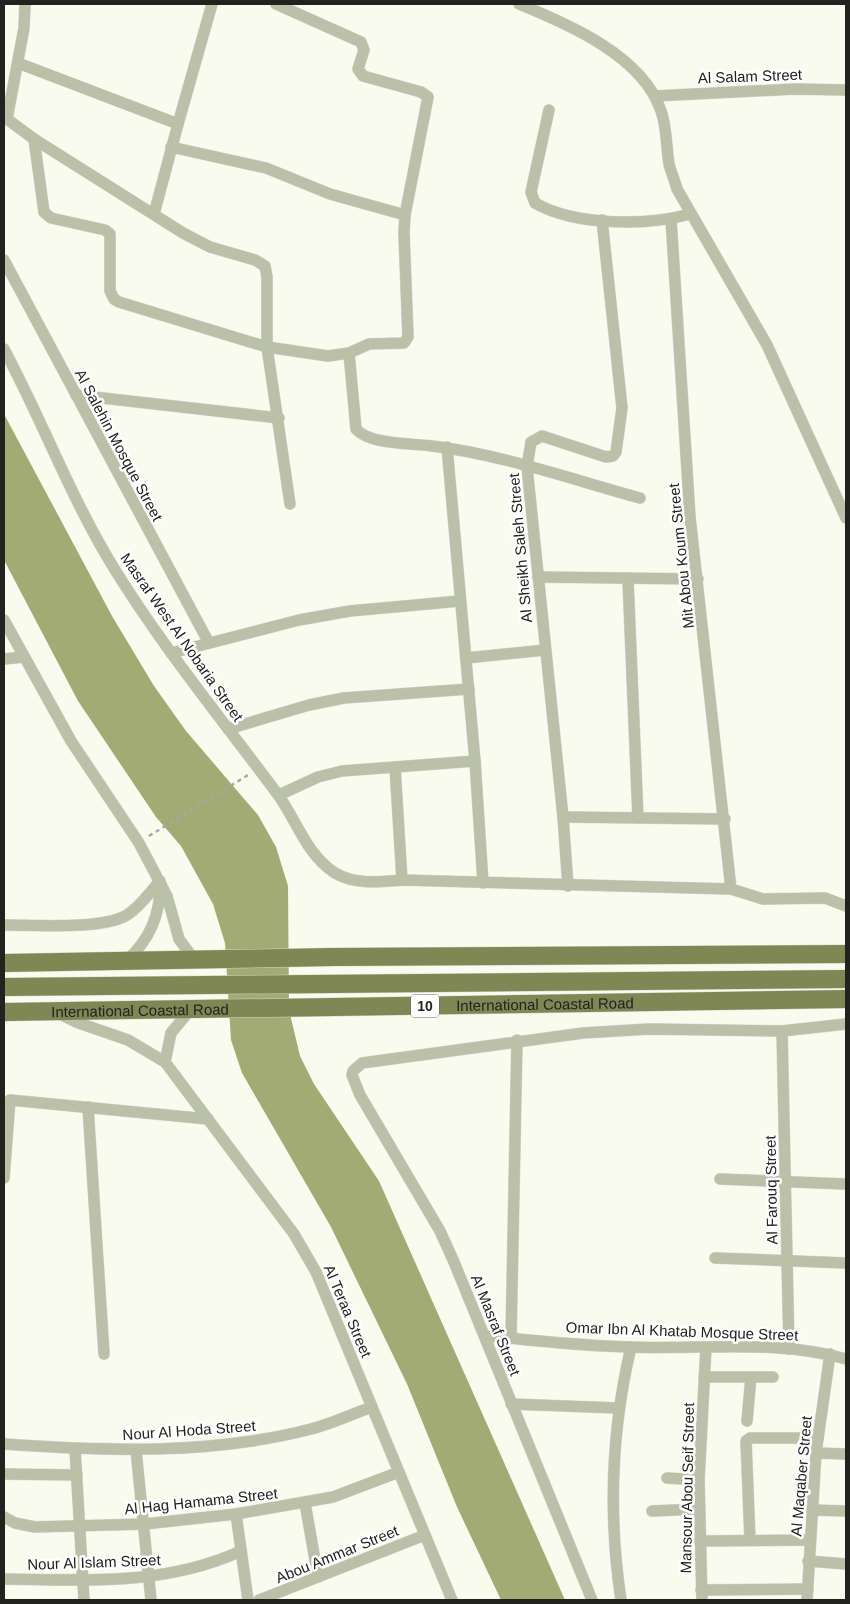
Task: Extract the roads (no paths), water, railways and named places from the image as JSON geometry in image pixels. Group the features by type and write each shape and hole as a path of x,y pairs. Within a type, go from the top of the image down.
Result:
{"highway":[{"path":"4,963 846,954"},
{"path":"4,987 846,979"},
{"name":"International Coastal Road","path":"4,1012 846,999"}],"street":[{"path":"25,4 24,28 7,119 34,140 210,247 255,260 265,266 268,276 267,347 279,418 290,504"},
{"path":"154,214 212,4"},
{"path":"34,140 40,187 47,216 105,230 110,234 110,291 114,299 267,347 328,356 349,353 369,344 404,343 408,337 405,215 428,97 421,92 363,76 358,69 364,50 361,42 276,4"},
{"path":"519,4 593,39 632,68 655,96 662,112 670,166 677,189 767,344 846,518"},
{"path":"18,63 178,124"},
{"name":"Al Salam Street","path":"655,96 795,90 846,90"},
{"path":"548,110 531,192 532,200 538,205 569,215 602,220 637,222 671,219 690,214"},
{"path":"172,148 266,168 330,194 405,215"},
{"name":"Mit Abou Koum Street","path":"671,219 690,516 731,889"},
{"name":"Al Sheikh Saleh Street","path":"568,886 563,817 527,467 531,442 538,436 545,436 608,457 616,452 622,408 602,220"},
{"name":"Al Salehin Mosque Street","path":"4,260 210,643"},
{"name":"Masraf West Al Nobaria Street","path":"4,349 112,565 171,653 290,810 313,854 336,873 361,883 402,880"},
{"path":"349,353 354,423 360,433 370,439 447,448 527,467 640,498"},
{"path":"76,395 279,418"},
{"path":"447,448 475,761 483,883"},
{"path":"538,577 628,580 698,579"},
{"path":"628,580 638,818"},
{"path":"171,653 299,620 350,610 460,601"},
{"path":"4,620 66,733 139,843 160,881 172,908 179,939 195,961"},
{"path":"466,658 545,650"},
{"path":"4,658 24,657"},
{"path":"228,729 309,705 344,698 469,689"},
{"path":"279,795 318,777 342,771 475,761"},
{"path":"395,767 402,880 731,889 763,899 825,898 846,906"},
{"path":"563,817 724,819"},
{"path":"4,926 94,924 118,920 137,908 160,881"},
{"path":"126,962 144,942 151,930 159,905 160,881"},
{"path":"165,1062 171,1033 190,1010"},
{"name":"Al Teraa Street","path":"55,1012 76,1022 128,1040 165,1062 294,1234 309,1258 452,1600"},
{"path":"511,1338 517,1040 649,1029 782,1031 846,1024"},
{"name":"Al Farouq Street","path":"782,1031 789,1349"},
{"name":"Al Masraf Street","path":"517,1040 362,1063 353,1071 352,1075 379,1131 440,1231 485,1336 592,1600"},
{"path":"4,1178 10,1100 208,1119"},
{"path":"88,1108 104,1354"},
{"path":"720,1179 846,1184"},
{"path":"715,1258 846,1263"},
{"name":"Omar Ibn Al Khatab Mosque Street","path":"485,1336 631,1347 789,1349 830,1354 846,1359"},
{"path":"621,1600 615,1560 612,1510 613,1459 618,1408 631,1347"},
{"name":"Mansour Abou Seif Street","path":"702,1595 698,1509 706,1347"},
{"name":"Al Maqaber Street","path":"807,1595 816,1453 830,1354"},
{"path":"704,1377 773,1377"},
{"path":"747,1421 752,1377"},
{"path":"511,1404 618,1408"},
{"name":"Nour Al Hoda Street","path":"4,1444 75,1449 136,1450 216,1445 264,1440 313,1429 372,1407"},
{"path":"750,1540 746,1441 750,1438 818,1438"},
{"path":"75,1449 84,1600"},
{"path":"136,1450 151,1600"},
{"path":"816,1453 846,1454"},
{"name":"Al Hag Hamama Street","path":"4,1517 26,1526 80,1526 144,1524 236,1514 333,1497 399,1472"},
{"path":"4,1474 77,1475"},
{"path":"667,1478 699,1480"},
{"path":"305,1503 318,1577"},
{"path":"652,1511 698,1509"},
{"path":"812,1510 846,1511"},
{"path":"236,1514 248,1600"},
{"name":"Abou Ammar Street","path":"259,1600 425,1535"},
{"path":"700,1541 810,1540"},
{"name":"Nour Al Islam Street","path":"4,1579 83,1580 149,1577 196,1568 241,1551"},
{"path":"808,1561 846,1564"},
{"path":"702,1595 807,1595"}]}
